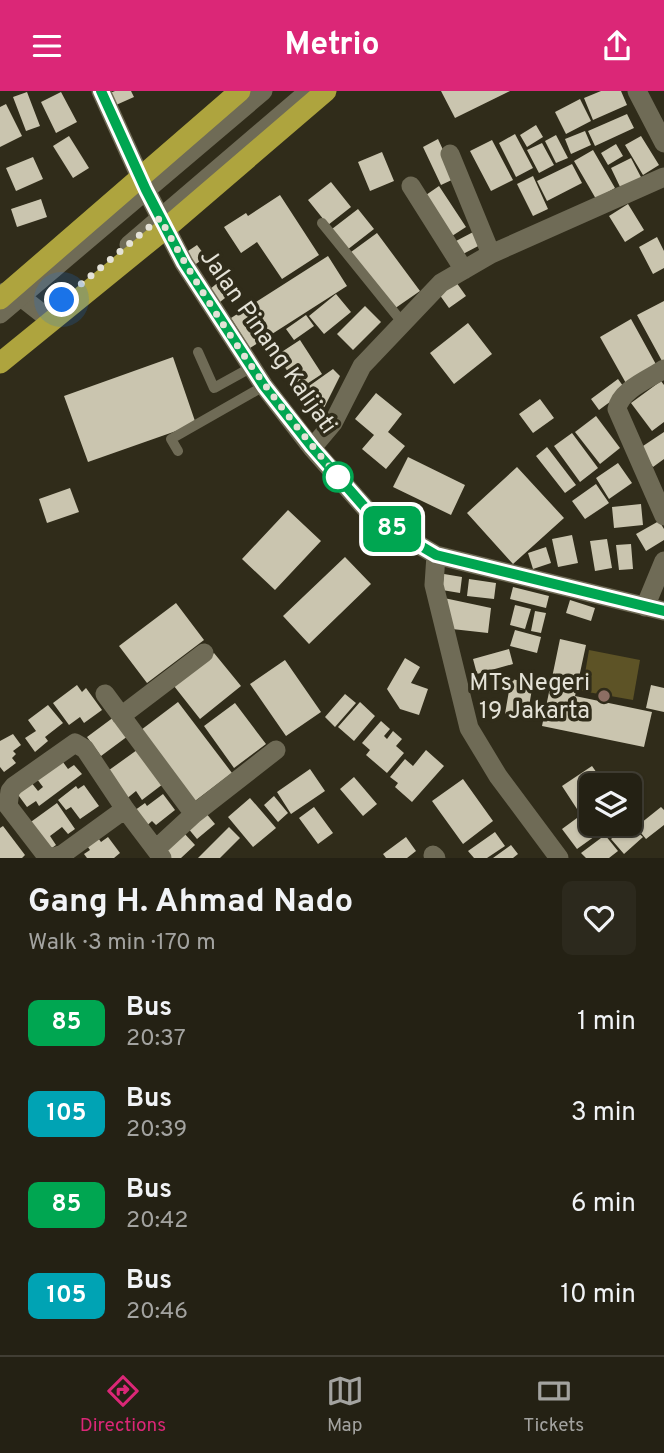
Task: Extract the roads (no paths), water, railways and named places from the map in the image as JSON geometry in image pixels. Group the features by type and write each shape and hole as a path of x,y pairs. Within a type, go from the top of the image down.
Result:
{"highway":[{"path":"11,298 240,91"},
{"path":"0,363 172,224 326,91"}],"street":[{"name":"Jalan Pinang Kalijati","path":"101,91 146,190 184,263 264,386 312,447 375,519 436,555 654,609"},
{"path":"0,314 11,298 146,190 263,91"},
{"path":"0,350 309,91"},
{"path":"637,91 664,143"},
{"path":"450,154 491,254"},
{"path":"312,447 333,423 362,366 441,283 491,254 664,177"},
{"path":"411,186 464,269"},
{"path":"0,292 12,293 11,298"},
{"path":"11,298 44,315"},
{"path":"664,369 625,394 618,402 617,409 664,516"},
{"path":"436,555 434,585 469,728 498,776 559,858"},
{"path":"654,609 664,561"},
{"path":"121,716 204,653"},
{"path":"105,694 194,814"},
{"path":"125,809 63,854 50,858 9,806 10,791 75,743 85,749 125,809 159,853 194,814 276,750"}],"lane":[{"path":"322,223 402,322"},
{"path":"198,352 214,388 252,367"},
{"path":"178,451 171,439 264,386"}],"place":[{"name":"MTs Negeri 19 Jakarta","path":"604,696"}]}
